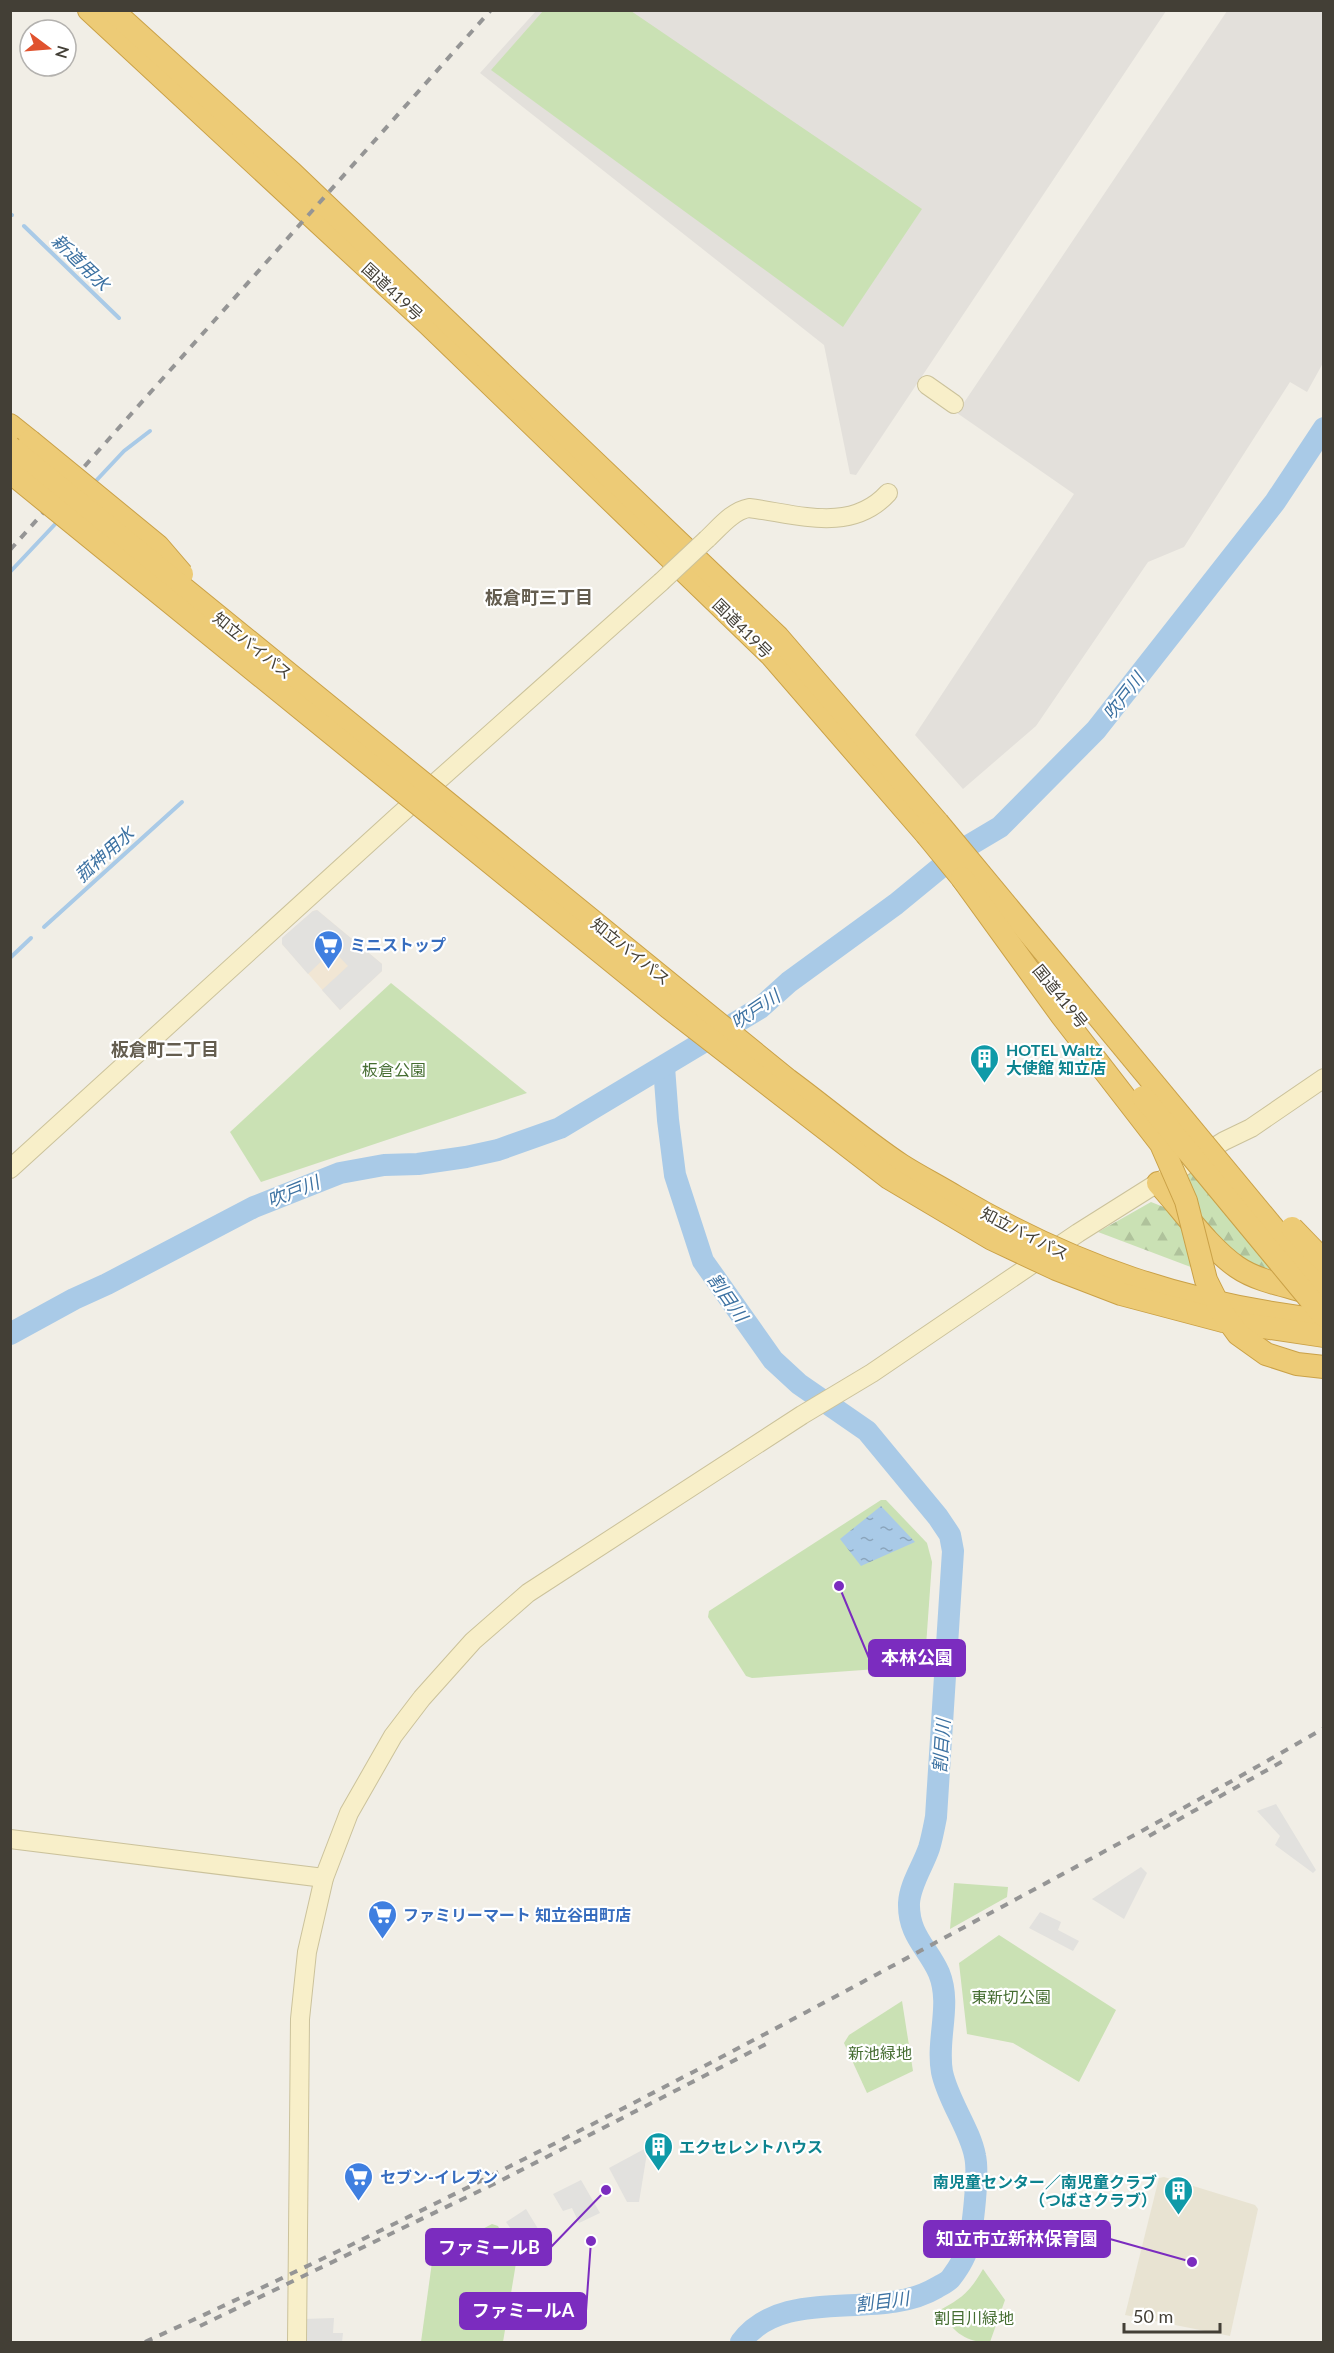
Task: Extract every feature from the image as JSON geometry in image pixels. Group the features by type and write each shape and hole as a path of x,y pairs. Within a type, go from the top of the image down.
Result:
{"highway":[{"path":"72,10 344,261 434,318"},
{"name":"国道419号","path":"89,10 434,318 778,637 932,829 1031,936 1323,1288"},
{"name":"国道419号","path":"112,10 292,173 434,318"},
{"path":"132,10 390,250 434,318"},
{"name":"知立バイパス","path":"10,425 20,444 215,626 676,1014 889,1178 992,1239 1056,1269 1121,1294 1223,1321 1323,1336"},
{"name":"知立バイパス","path":"10,472 215,626 788,1080 901,1165 999,1222 1068,1256 1133,1280 1221,1304 1276,1314 1323,1318"},
{"path":"10,492 136,592 215,626"},
{"name":"国道419号","path":"932,829 962,878 1323,1318"},
{"path":"962,878 1062,1016 1161,1144 1186,1201 1206,1280 1222,1312 1238,1334 1266,1354 1297,1364 1323,1367"},
{"path":"1031,936 1118,1024 1206,1129 1323,1261"},
{"path":"1158,1183 1237,1267 1252,1275 1323,1298"}],"street":[{"path":"927,385 954,404"},
{"path":"10,1168 440,777 661,582 735,513 749,508 821,519 836,519 857,515 871,509 888,493"},
{"path":"297,2343 300,2019 307,1952 324,1878 349,1813 393,1736 422,1698 473,1641 528,1593 872,1373 1078,1233 1224,1141 1251,1128 1323,1078"},
{"path":"10,1839 324,1878"}],"shaded area":[{"path":"536,11 1166,11 856,475 850,474 824,345 480,73"},
{"path":"1227,11 1323,11 1323,363 1307,392 1290,382 1184,547 1148,562 1036,726 963,789 915,735 1074,494 957,413"},
{"path":"317,910 382,964 382,971 340,1010 282,944 282,938"},
{"path":"317,910 382,964 382,971 340,1010 322,990 348,966 333,950 308,974 282,944 282,938"},
{"path":"1276,1804 1316,1870 1313,1873 1275,1845 1280,1836 1257,1811"},
{"path":"1141,1867 1147,1873 1124,1919 1092,1899"},
{"path":"1040,1912 1061,1922 1058,1930 1079,1941 1073,1951 1029,1928"},
{"path":"648,2147 639,2202 627,2202 609,2168"},
{"path":"1164,2177 1255,2205 1258,2209 1230,2336 1125,2315 1159,2178"},
{"path":"581,2180 600,2213 579,2223 572,2208 563,2211 553,2194"},
{"path":"526,2209 551,2250 525,2249 506,2222"},
{"path":"334,2318 333,2333 343,2333 342,2342 302,2342 303,2319"}],"green space":[{"path":"543,11 631,11 922,209 843,327 491,70"},
{"name":"板倉公園","path":"391,983 527,1093 261,1182 230,1132"},
{"path":"1194,1167 1273,1270 1243,1263 1208,1234 1187,1173"},
{"path":"1151,1202 1179,1213 1196,1269 1098,1232"},
{"path":"881,1500 886,1500 927,1543 932,1562 925,1660 919,1666 752,1678 746,1676 708,1617 709,1611"},
{"path":"954,1883 1008,1887 1007,1897 950,1929"},
{"name":"東新切公園","path":"999,1935 1116,2010 1079,2082 1013,2043 967,2034 959,1963"},
{"name":"新池緑地","path":"902,2001 913,2071 867,2093 844,2043 849,2035"},
{"path":"492,2224 498,2226 516,2263 503,2342 421,2342 433,2255"},
{"name":"割目川緑地","path":"983,2269 1005,2300 990,2342 966,2338 954,2329 938,2311 964,2294 974,2284"}],"water":[{"path":"881,1506 915,1542 861,1566 840,1539"}],"waterway":[{"name":"新道用水","path":"24,226 119,318"},
{"name":"吹戸川","path":"10,1334 254,1207 340,1173 384,1165 418,1164 466,1157 498,1150 560,1128 760,1008 789,982 896,904 963,849 1000,827 1096,730 1275,502 1324,428"},
{"path":"93,484 124,451 150,431"},
{"path":"10,572 59,520"},
{"name":"菰神用水","path":"44,927 182,802"},
{"name":"菰神用水","path":"10,958 31,938"},
{"name":"割目川","path":"664,1067 675,1175 703,1261 773,1360 799,1384 867,1431 938,1517 950,1535 953,1551 936,1817 929,1848 914,1882 909,1903 915,1933 935,1964 943,1985 942,2072 975,2156 975,2201 968,2246 951,2278 936,2288 913,2298 888,2303 807,2308 782,2314 759,2324 741,2342"}],"railway":[{"path":"10,550 491,10"},
{"path":"145,2342 341,2250 632,2104 1072,1869 1324,1728"},
{"path":"1149,1836 1285,1760"},
{"path":"200,2326 498,2182 772,2041"}],"place":[{"name":"ミニストップ","path":"329,970"},
{"name":"HOTEL Waltz 大使館 知立店","path":"985,1084"},
{"name":"本林公園","path":"839,1586"},
{"name":"ファミリーマート 知立谷田町店","path":"382,1940"},
{"name":"エクセレントハウス","path":"658,2172"},
{"name":"ファミールB","path":"606,2190"},
{"name":"セブン-イレブン","path":"359,2202"},
{"name":"南児童センター／南児童クラブ （つばさクラブ）","path":"1178,2216"},
{"name":"ファミールA","path":"591,2241"},
{"name":"知立市立新林保育園","path":"1192,2262"}],"district":[{"name":"板倉町三丁目","path":"539,597"},
{"name":"板倉町二丁目","path":"165,1049"}]}
